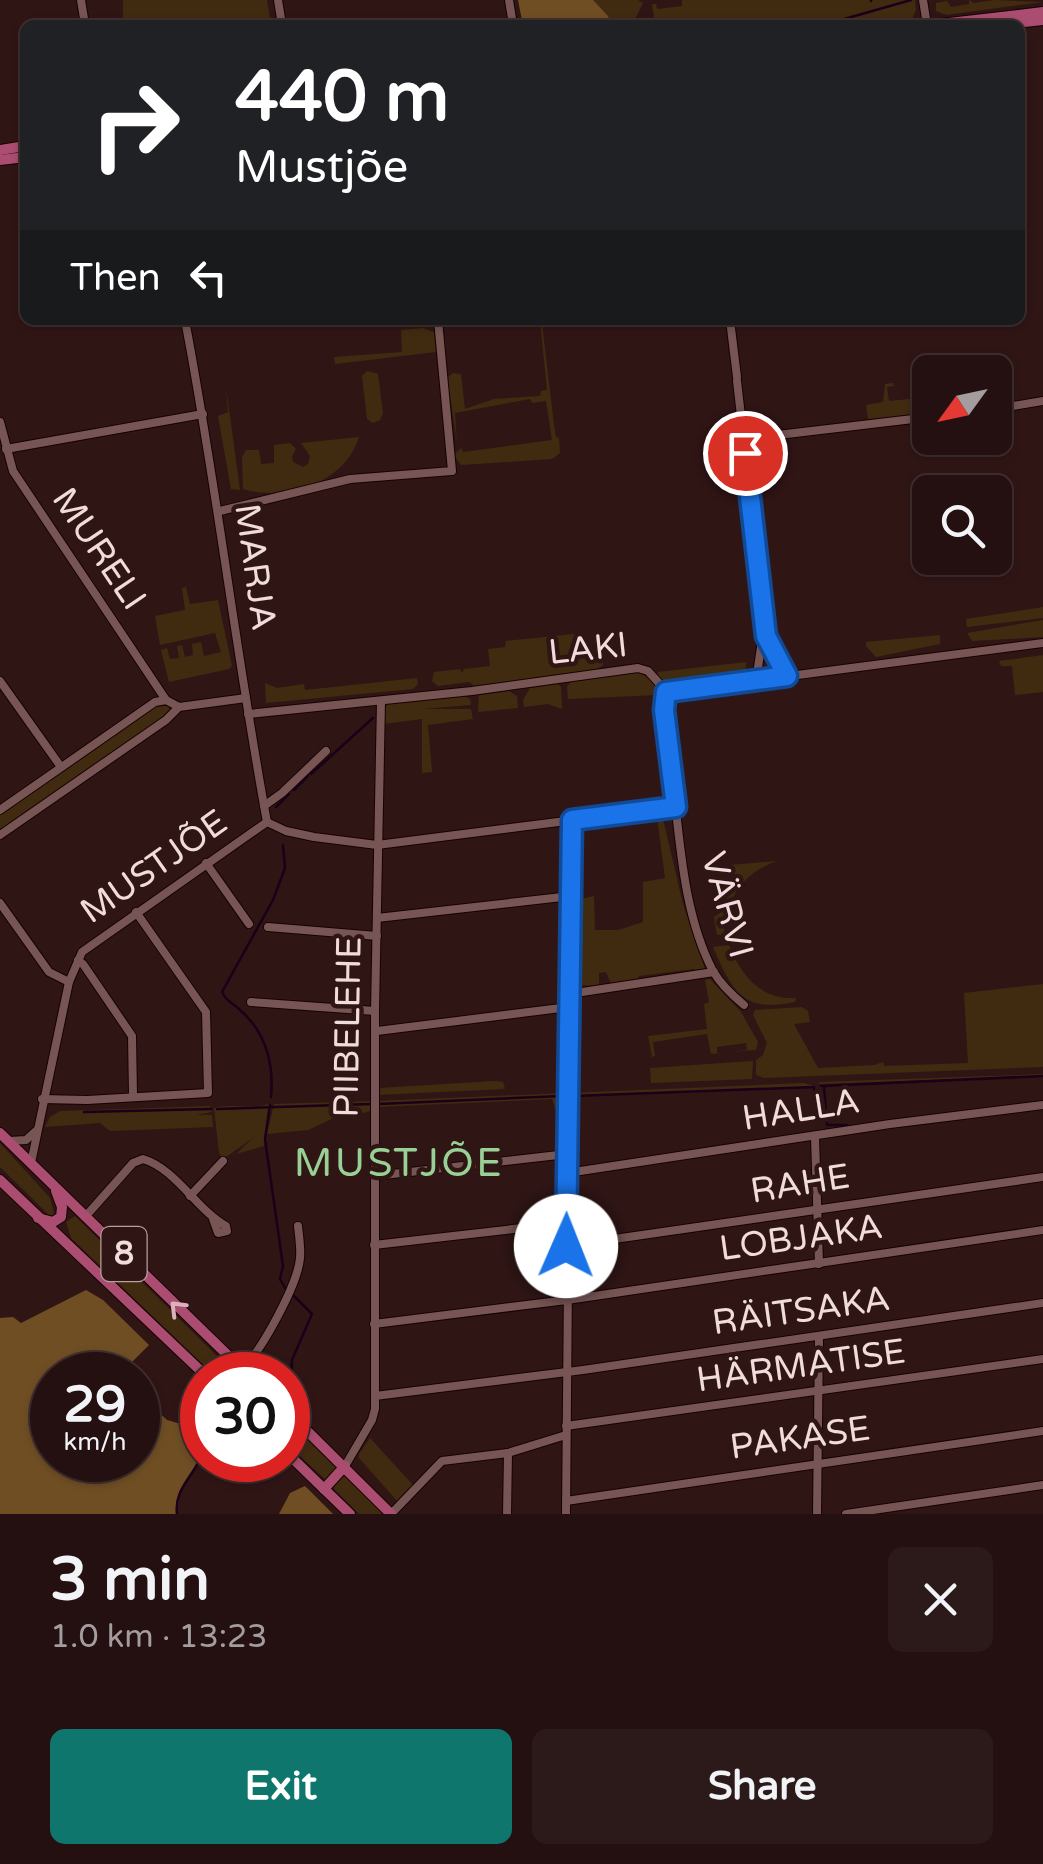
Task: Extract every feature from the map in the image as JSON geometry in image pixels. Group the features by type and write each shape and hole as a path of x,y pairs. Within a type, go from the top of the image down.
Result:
{"main road":[{"path":"973,20 1043,12"},
{"name":"8","path":"4,1137 224,1352"},
{"name":"8","path":"0,1180 180,1352"},
{"path":"37,1218 53,1222 61,1217 55,1187"},
{"path":"310,1433 391,1514"},
{"path":"324,1490 345,1466"},
{"path":"310,1476 350,1514"}],"street":[{"name":"MARJA","path":"187,325 220,512 266,822"},
{"path":"220,512 350,479 452,471 438,325"},
{"path":"731,325 766,636 787,676"},
{"path":"1012,407 1043,402"},
{"path":"6,449 203,414"},
{"path":"744,439 912,419"},
{"name":"MURELI","path":"0,422 13,470 166,700"},
{"path":"756,680 766,636"},
{"name":"LAKI","path":"248,714 638,668 648,671 666,692 1043,643"},
{"path":"0,681 60,766"},
{"name":"VÄRVI","path":"666,692 664,710 693,915 714,972 729,993 744,1004"},
{"path":"0,835 180,707 246,698"},
{"path":"0,810 144,708 166,700 180,707"},
{"name":"PIIBELEHE","path":"345,1466 372,1420 375,1396 375,1011 382,701"},
{"path":"264,806 326,751"},
{"name":"MUSTJÕE","path":"31,1163 70,982 82,952 266,822 286,831 377,845 676,807"},
{"path":"566,1514 572,820"},
{"path":"206,863 249,924"},
{"path":"377,918 570,896"},
{"path":"0,902 48,972 70,982"},
{"path":"42,1099 208,1092 206,1012 136,912"},
{"path":"268,927 377,936"},
{"path":"78,960 132,1036 133,1095"},
{"path":"569,994 714,972"},
{"path":"251,1002 375,1011"},
{"path":"376,1031 569,1006"},
{"name":"HALLA","path":"567,1172 1043,1105"},
{"path":"4,1137 27,1139 36,1131"},
{"path":"816,1137 820,1264"},
{"path":"375,1176 567,1154"},
{"path":"85,1217 133,1163 143,1159 151,1161 212,1218"},
{"path":"190,1196 223,1162"},
{"name":"RAHE","path":"566,1246 1043,1177"},
{"path":"374,1245 566,1223"},
{"path":"256,1352 292,1284 300,1260 298,1226"},
{"name":"LOBJAKA","path":"374,1324 567,1300 1043,1230"},
{"name":"RÄITSAKA","path":"375,1396 1043,1303"},
{"path":"818,1514 819,1336"},
{"name":"HÄRMATISE","path":"391,1514 442,1461 508,1453 566,1431 1043,1359"},
{"name":"PAKASE","path":"566,1500 1043,1431"},
{"path":"506,1514 508,1453"},
{"path":"846,1514 1043,1485"}],"shaded area":[{"path":"123,0 267,0 270,20 123,20"},
{"path":"518,0 643,3 634,20 522,20"},
{"path":"518,0 593,0 609,20 522,20"},
{"path":"682,0 915,0 916,10 912,19 906,20 654,20 652,4 657,9 682,6"},
{"path":"969,0 1043,2 946,15 936,11 936,3 947,1 951,7 969,4"},
{"path":"540,325 560,453 552,459 461,465 454,455 461,448 463,452 552,440 546,401 532,403 530,399 455,413 457,441 447,378 453,373 461,374 465,409 494,399 540,396 541,391 547,390"},
{"path":"423,328 434,332 436,352 335,364 334,357 402,352 401,330"},
{"path":"367,371 378,374 383,413 373,423 367,419 362,376"},
{"path":"885,384 894,386 887,387 889,401 912,399 912,415 868,419 866,405 883,402"},
{"path":"226,387 240,490 231,489 218,416 228,412"},
{"path":"359,437 341,466 312,485 277,493 243,489 242,457 246,450 259,450 261,464 274,463 274,445 290,443 296,449 293,462 303,467 310,456 301,443"},
{"path":"186,587 190,604 218,600 232,666 169,682 161,650 167,648 170,659 179,658 177,646 182,645 185,657 193,655 192,644 201,642 204,656 221,652 215,633 160,645 155,616 185,610 182,588"},
{"path":"1043,607 1043,618 967,627 966,619"},
{"path":"1043,620 1043,637 972,641 967,633"},
{"path":"583,633 583,658 603,656 603,665 594,671 476,687 469,682 438,686 432,681 434,672 460,669 462,673 464,669 490,666 488,649 505,647 506,641"},
{"path":"940,635 940,644 876,657 866,646 866,642"},
{"path":"1043,655 1043,692 1015,695 1012,666 1001,666 999,661"},
{"path":"746,662 745,677 669,686 658,676 658,672"},
{"path":"637,672 656,686 661,707 658,695 568,699 571,681"},
{"path":"417,678 413,689 266,703 265,683 277,688 304,684 305,690"},
{"path":"558,684 562,709 548,704 524,707 523,700 530,688"},
{"path":"509,691 517,696 518,708 478,712 479,695"},
{"path":"464,696 471,705 422,709 471,709 473,719 428,725 432,772 422,773 422,719 383,724 384,709 388,704"},
{"path":"168,706 171,712 0,833 0,813 154,707"},
{"path":"657,817 663,819 683,904 706,972 694,969 611,984 606,972 599,973 599,986 573,985 573,901 594,896 595,930 618,930 643,922 643,882 665,878"},
{"path":"777,861 745,880 732,899 724,934 717,935 714,917 720,913 733,873 729,865"},
{"path":"729,945 754,984 772,995 796,998 795,1002 763,1004 742,996 713,947"},
{"path":"710,979 741,1012 758,1042 756,1050 729,1052 747,1050 746,1043 717,1047 717,1053 722,1053 711,1054 707,1034 653,1042 652,1057 648,1036 707,1029 704,1004 709,1002 705,980"},
{"path":"1043,984 1043,1067 764,1078 756,1075 756,1060 763,1055 767,1043 753,1015 755,1010 802,1007 808,1011 810,1022 794,1024 818,1068 883,1062 884,1066 968,1063 964,993"},
{"path":"753,1061 752,1079 651,1083 650,1068"},
{"path":"1043,1076 818,1084 820,1082"},
{"path":"503,1082 505,1089 377,1095 379,1088"},
{"path":"804,1083 815,1086 573,1096 571,1093"},
{"path":"566,1093 565,1110 555,1109 552,1099 377,1107 377,1101"},
{"path":"374,1101 373,1110 357,1115 340,1115 308,1130 267,1134 274,1104"},
{"path":"269,1104 264,1146 236,1154 253,1138 223,1159 214,1108"},
{"path":"210,1106 212,1112 196,1115 212,1115 213,1127 110,1131 100,1123 45,1127 50,1117 60,1111"},
{"path":"0,1143 50,1198 54,1214 50,1216 0,1167"},
{"path":"75,1216 213,1352 190,1352 71,1238 66,1222"},
{"path":"86,1290 103,1300 149,1345 142,1352 30,1352 30,1482 160,1482 160,1413 180,1424 180,1482 186,1482 180,1491 177,1514 0,1514 0,1318 13,1317 21,1323"},
{"path":"370,1438 413,1485 398,1502 359,1458"},
{"path":"310,1440 336,1464 326,1480 310,1465"},
{"path":"343,1474 383,1514 359,1514 333,1487"},
{"path":"305,1486 333,1514 279,1514 290,1493"}],"waterway":[{"path":"841,20 911,0"},
{"path":"311,774 373,718"},
{"path":"294,790 308,776"},
{"path":"276,807 289,794"},
{"path":"271,1097 271,1072 262,1038 222,992 273,900 285,868 283,845"},
{"path":"821,1086 1043,1076"},
{"path":"573,1096 814,1087"},
{"path":"824,1087 827,1125 847,1125"},
{"path":"814,1088 816,1121"},
{"path":"379,1104 562,1096"},
{"path":"217,1109 371,1104"},
{"path":"270,1105 265,1139 283,1266 280,1279 285,1288"},
{"path":"84,1112 211,1109"},
{"path":"291,1293 312,1314 295,1352"},
{"path":"177,1514 186,1482"}],"district":[{"name":"MUSTJÕE","path":"399,1163"}],"route":[{"path":"566,1246 572,820 676,807 664,710 666,692 787,676 766,636 745,453"}]}
